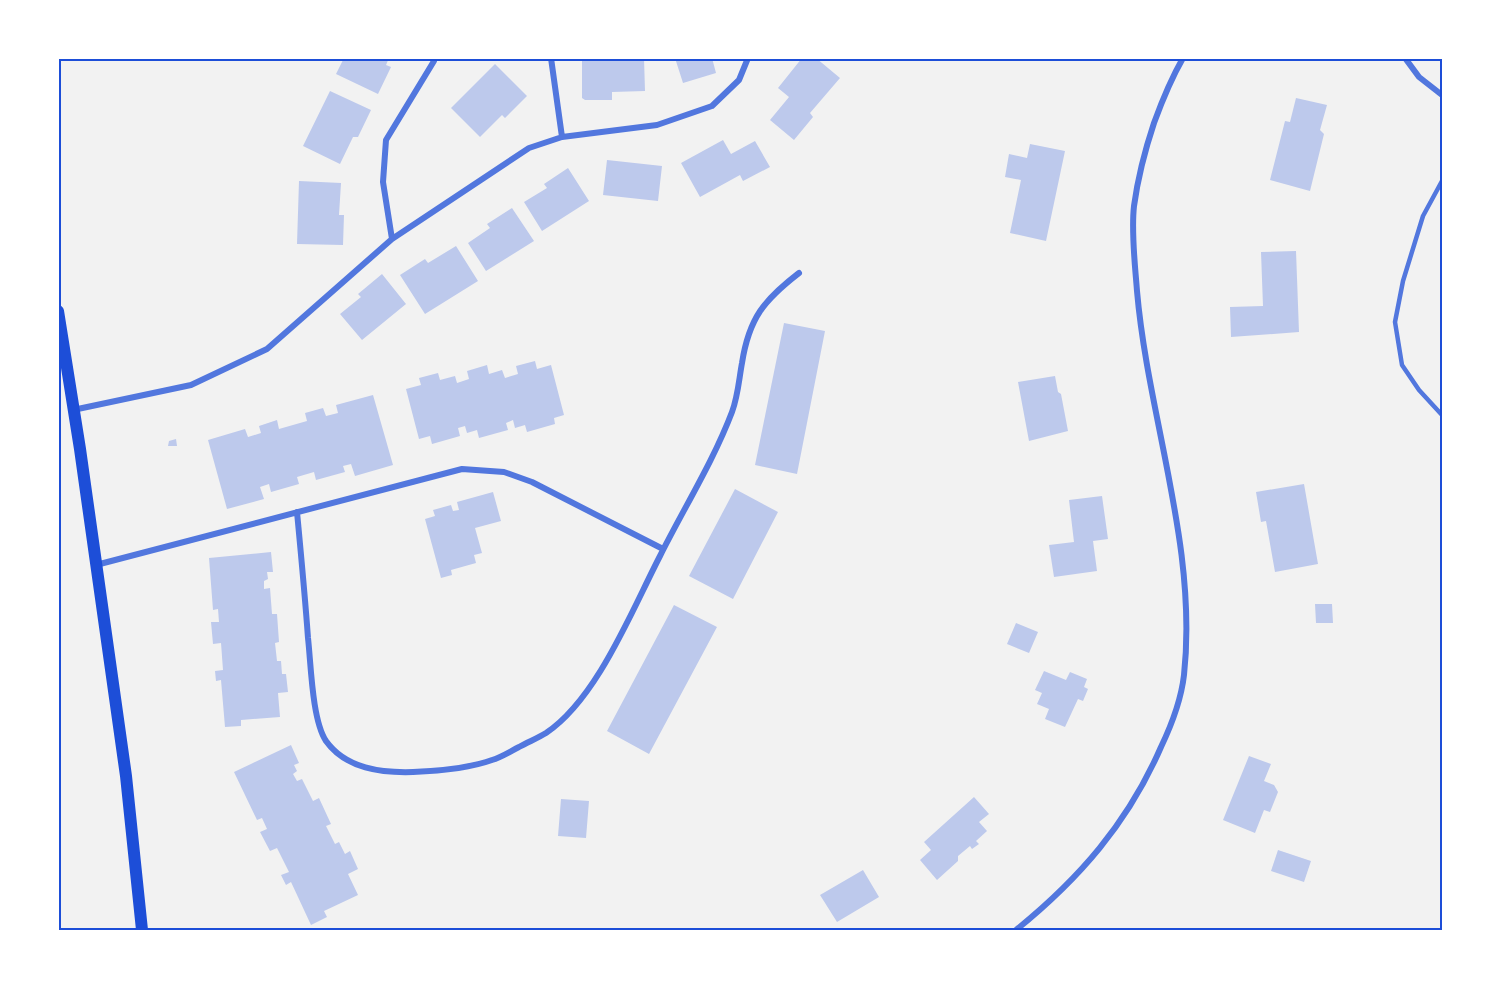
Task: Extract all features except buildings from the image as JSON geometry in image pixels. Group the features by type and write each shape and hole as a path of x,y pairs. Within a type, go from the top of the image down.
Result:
{"main road":[{"path":"58,311 61,349 80,449 126,776 142,930"}],"street":[{"path":"551,58 562,137"},
{"path":"73,410 191,385 267,349 392,239 530,148 562,137 657,125 712,106 739,80 748,58"},
{"path":"1016,930 1049,904 1083,870 1121,822 1151,770 1175,717 1184,676 1187,614 1180,552 1139,318 1134,260 1134,208 1144,155 1174,74 1183,58"},
{"path":"1405,58 1419,77 1443,95"},
{"path":"392,239 383,182 386,140 434,61"},
{"path":"297,512 311,669 318,722 326,741 338,753 358,766 376,770 431,771 466,767 494,760 547,732 568,713 587,690 608,657 712,458 733,410 744,349 754,318 774,292 799,273"},
{"path":"96,565 462,469 504,472 532,482 663,549"}],"lane":[{"path":"1443,181 1424,216 1402,281 1395,322 1402,365 1419,390 1443,415"}]}
